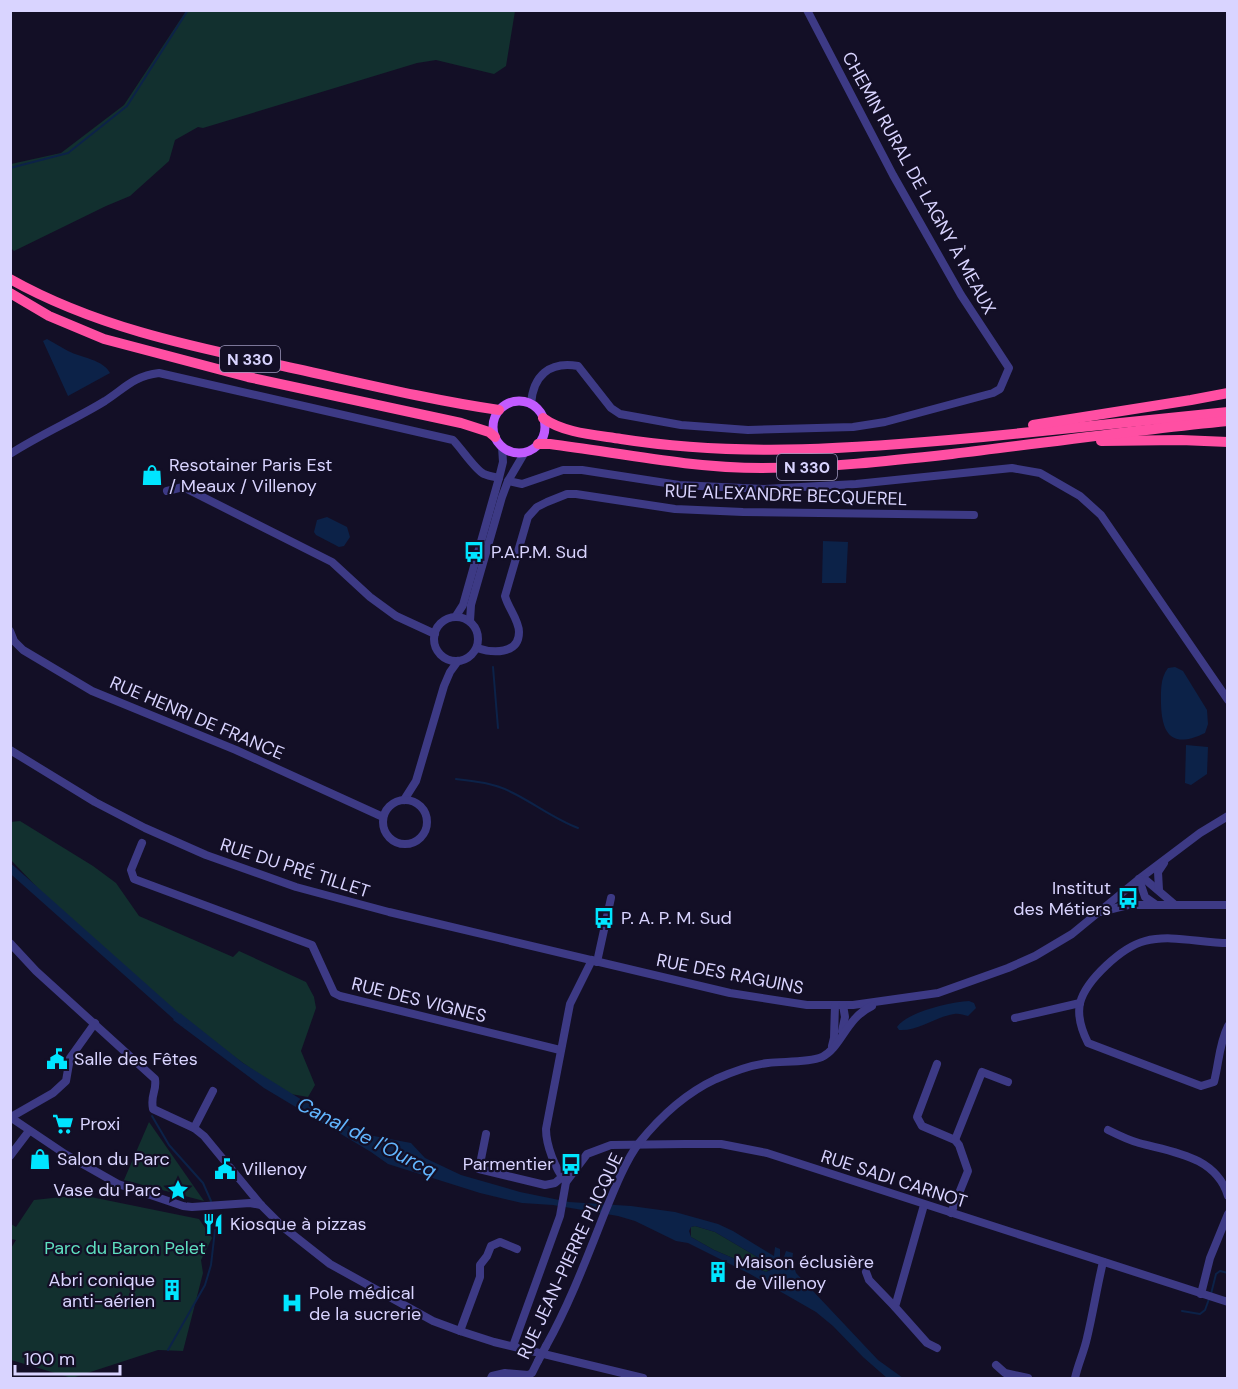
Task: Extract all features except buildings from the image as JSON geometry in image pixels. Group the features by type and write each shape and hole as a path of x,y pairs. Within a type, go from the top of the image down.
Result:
{"highway":[{"name":"N 330","path":"10,279 67,307 149,335 429,399 499,410"},
{"name":"N 330","path":"10,293 50,316 104,339 248,376 461,423 495,436"},
{"path":"1005,434 1035,425 1227,393"},
{"name":"N 330","path":"543,418 548,422 601,436 670,445 729,450 812,450 883,446 1227,412"},
{"name":"N 330","path":"538,444 697,464 762,468 828,466 919,458 1227,421"},
{"path":"1076,438 1107,441 1227,442"}],"main road":[{"name":"N 330","path":"499,410 514,402 531,404 543,418"},
{"path":"499,410 493,423 495,436 502,447 509,451 525,452 538,444 544,432 543,418"}],"street":[{"name":"CHEMIN RURAL DE LAGNY À MEAUX","path":"531,404 532,390 544,373 555,367 568,365 578,366 611,408 620,414 681,425 748,430 853,427 885,422 993,393 1000,389 1009,368 961,295 893,175 807,10"},
{"path":"10,454 40,435 107,400 134,380 159,373 453,440 484,475 522,484 563,470 582,470 679,484 764,489 856,484 1012,468 1040,473 1080,496 1101,515 1227,700"},
{"path":"470,621 471,605 503,480 502,447"},
{"path":"444,686 445,671 441,656 435,646 435,634 442,621 456,616 463,605 503,480 525,452"},
{"path":"167,491 183,487 332,562 370,597 396,616 435,634"},
{"name":"RUE ALEXANDRE BECQUEREL","path":"477,648 495,652 508,650 516,642 520,633 505,596 528,517 537,507 567,494 675,509 974,515"},
{"path":"441,656 458,661 469,657 477,648 478,633 470,621 456,616"},
{"name":"RUE HENRI DE FRANCE","path":"10,631 23,650 92,690 236,750 383,817"},
{"path":"416,781 417,803 425,814 426,829 422,835 410,843 402,844 389,837 385,831 383,817 391,805 404,800 410,794 416,781 444,686 458,661"},
{"name":"RUE DU PRÉ TILLET","path":"10,750 145,828 206,855 257,874 360,905 594,961"},
{"path":"404,800 417,803"},
{"name":"RUE DES RAGUINS","path":"594,961 739,994 807,1005 879,1002 938,993 1008,968 1035,956 1072,934 1139,879 1200,833 1227,816"},
{"name":"RUE DES VIGNES","path":"141,843 131,870 134,879 312,945 334,993 340,996 560,1050"},
{"path":"1159,890 1158,872 1166,860"},
{"path":"1139,879 1147,881 1174,904"},
{"path":"1139,879 1145,897 1156,904"},
{"path":"513,1346 560,1216 564,1183 546,1136 546,1129 570,1004 594,961 611,898"},
{"path":"1099,913 1128,905 1227,905"},
{"path":"1227,943 1159,939 1144,941 1126,948 1108,963 1093,981 1080,1003 1080,1028 1088,1043 1201,1086 1214,1082 1219,1049 1227,1026"},
{"path":"10,943 36,971 155,1080 156,1087 151,1098 153,1109 194,1128 212,1144 261,1205 283,1227 330,1264 433,1321 460,1331 643,1378"},
{"path":"831,1050 853,1019 862,1010 879,1002"},
{"path":"1015,1018 1080,1003"},
{"path":"838,1041 845,1017 839,1005"},
{"path":"831,1050 839,1005"},
{"path":"1025,1005 1027,1015"},
{"path":"95,1023 70,1058 66,1081 53,1093 11,1117 29,1131 118,1184 183,1206 250,1203 261,1205"},
{"name":"RUE JEAN-PIERRE PLICQUE","path":"491,1378 504,1373 528,1375 532,1373 566,1310 611,1197 638,1145 671,1110 714,1080 738,1070 764,1064 813,1059 831,1050"},
{"path":"937,1064 917,1117 922,1126 955,1140 959,1145 968,1171 951,1213"},
{"path":"955,1140 982,1072 1008,1082"},
{"path":"194,1128 213,1091"},
{"path":"1108,1130 1137,1143 1165,1148 1184,1155 1210,1168 1225,1188 1227,1196"},
{"path":"10,1156 29,1131"},
{"path":"486,1134 480,1169 545,1185 564,1183"},
{"name":"RUE SADI CARNOT","path":"564,1183 587,1154 611,1145 721,1144 746,1148 1227,1302"},
{"path":"895,1307 924,1205"},
{"path":"1201,1294 1210,1258 1227,1214"},
{"path":"460,1331 480,1277 480,1265 491,1246 500,1242 517,1249"},
{"path":"1075,1378 1080,1356 1084,1351 1104,1262"},
{"path":"866,1272 869,1280 927,1343 937,1348"},
{"path":"996,1365 1005,1373 1028,1378"}],"green space":[{"path":"186,11 515,11 506,66 494,74 436,60 417,63 203,128 198,127 175,140 169,161 130,196 14,251 11,248 11,164 61,153 124,105"},
{"path":"20,821 93,866 116,883 139,916 233,957 239,951 306,982 314,997 316,1008 301,1051 315,1085 308,1097 285,1093 204,1035 96,949 11,860 10,822"},
{"path":"149,1122 204,1201 124,1180"},
{"name":"Parc du Baron Pelet","path":"81,1195 199,1219 212,1238 201,1260 203,1273 183,1351 158,1350 72,1378 11,1360 10,1250 16,1240 11,1239 11,1224 16,1227 34,1200"},
{"path":"691,1227 715,1232 769,1264 769,1270 766,1272 714,1250 691,1237"}],"water":[{"path":"47,339 68,351 103,365 110,373 68,396 43,341"},
{"path":"327,517 347,527 350,537 344,546 339,547 314,532 317,520"},
{"path":"823,541 848,542 846,583 822,583"},
{"path":"1175,667 1183,671 1207,710 1208,724 1205,733 1185,739 1172,737 1167,732 1162,715 1162,681 1168,668"},
{"path":"1186,745 1208,747 1207,774 1191,785 1185,783"},
{"path":"969,1001 974,1003 976,1008 968,1016 958,1014 947,1016 907,1030 899,1030 897,1027 919,1012"},
{"path":"180,1013 243,1063 302,1100 363,1134 411,1143 425,1158 461,1175 520,1192 569,1202 631,1206 675,1212 718,1224 774,1256 775,1247 780,1249 780,1260 783,1260 786,1251 793,1253 792,1260 796,1273 878,1360 903,1378 887,1378 816,1312 750,1274 688,1243 676,1241 635,1221 618,1216 553,1205 522,1203 480,1193 388,1164 264,1088 173,1020","holes":["695,1226 715,1232 769,1264 770,1270 766,1272 714,1250 691,1237 689,1231"]}],"waterway":[{"path":"10,168 68,153 127,106 188,10"},
{"path":"493,667 498,728"},
{"path":"456,779 498,786 578,828"},
{"name":"Canal de l'Ourcq","path":"10,868 183,1022"},
{"path":"152,1116 169,1145 203,1183 211,1201"},
{"path":"168,1350 205,1285 211,1265 215,1230"},
{"path":"1211,1294 1216,1274 1220,1271 1228,1273"},
{"path":"1182,1311 1200,1314 1205,1310 1209,1299"}],"place":[{"name":"Resotainer Paris Est / Meaux / Villenoy","path":"152,475"},
{"name":"P.A.P.M. Sud","path":"474,552"},
{"name":"Institut des Métiers","path":"1128,898"},
{"name":"P. A. P. M. Sud","path":"604,918"},
{"name":"Salle des Fêtes","path":"57,1059"},
{"name":"Proxi","path":"63,1124"},
{"name":"Salon du Parc","path":"40,1159"},
{"name":"Parmentier","path":"571,1164"},
{"name":"Villenoy","path":"225,1169"},
{"name":"Vase du Parc","path":"178,1190"},
{"name":"Kiosque à pizzas","path":"213,1224"},
{"name":"Maison éclusière de Villenoy","path":"718,1272"},
{"name":"Abri conique anti-aérien","path":"172,1290"},
{"name":"Pole médical de la sucrerie","path":"292,1303"}]}
